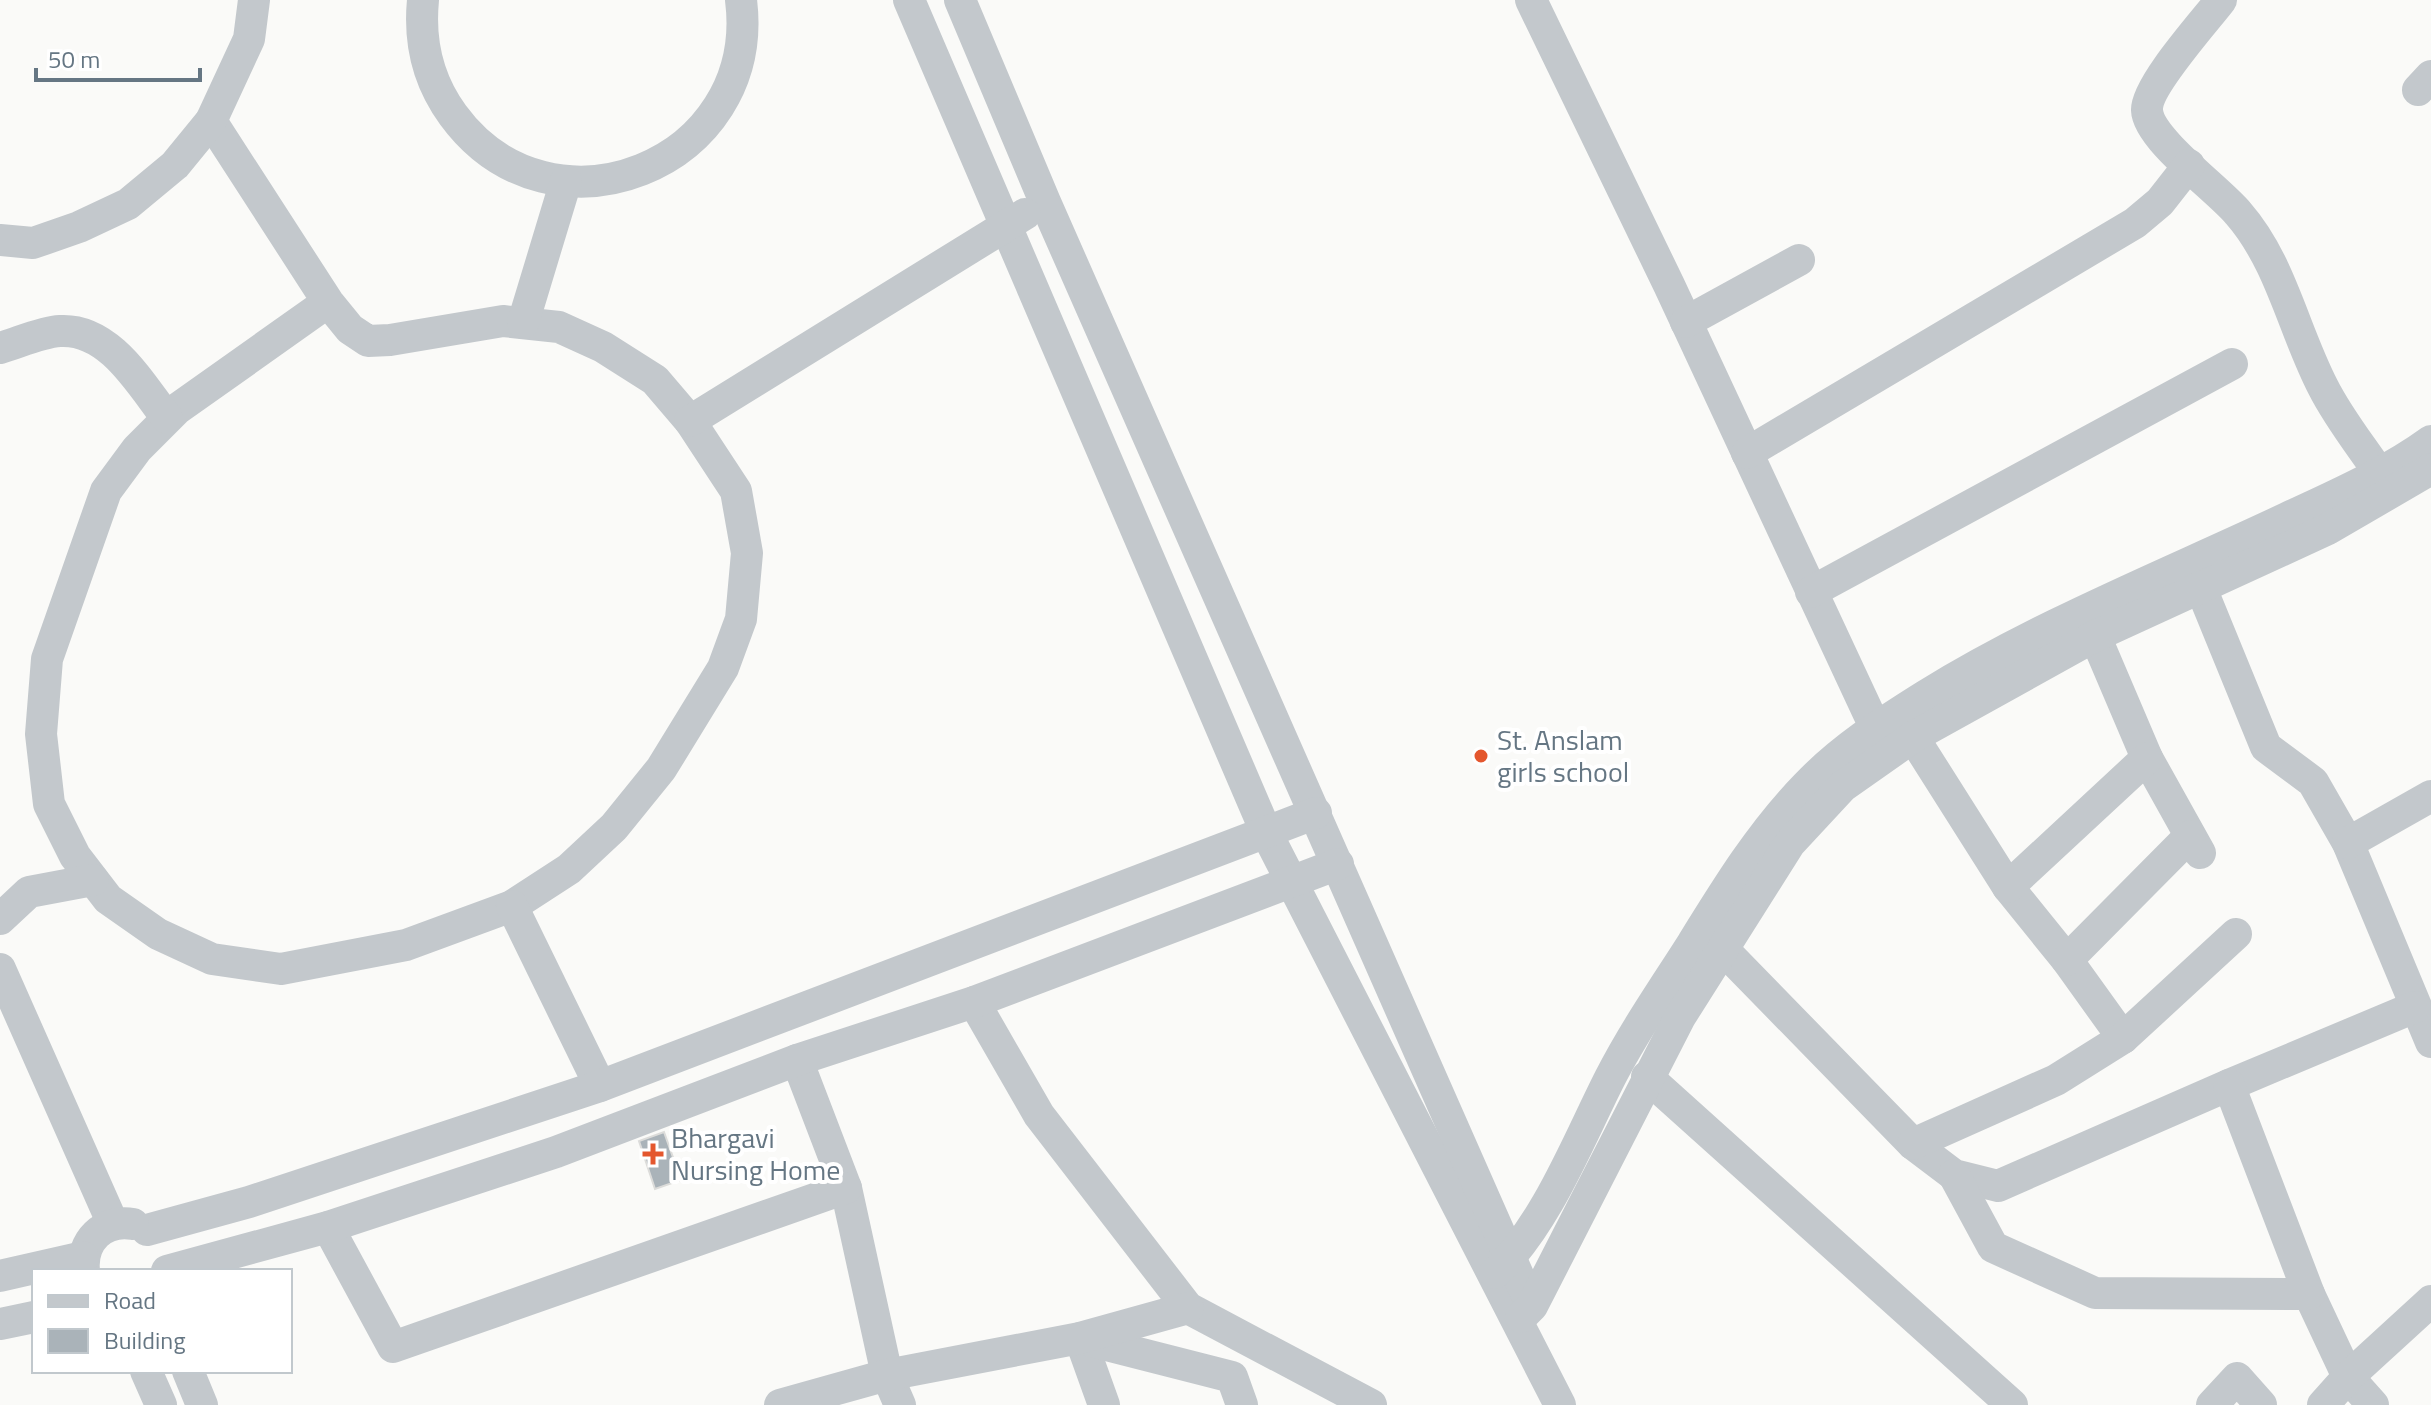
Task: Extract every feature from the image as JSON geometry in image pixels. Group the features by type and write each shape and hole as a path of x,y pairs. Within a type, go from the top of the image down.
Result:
{"street":[{"path":"0,240 33,243 79,227 128,204 175,165 211,121 249,39 254,0"},
{"path":"423,0 423,39 427,63 436,86 461,126 498,157 519,169 566,181 590,182 637,173 659,163 697,135 725,96 735,74 743,27 741,0"},
{"path":"909,0 1266,832 1525,1313 1584,1405"},
{"path":"960,0 1045,202 1338,864 1501,1267"},
{"path":"1531,0 1875,727"},
{"path":"2221,0 2160,79 2148,102 2150,123 2164,141 2238,212 2272,264 2322,385 2386,483"},
{"path":"211,121 328,302 350,329 368,341 503,321 559,327 603,347 655,380 690,421 736,491 747,553 741,619 723,668 661,769 624,815 569,869 512,906 406,945 281,969 212,959 158,934 108,899 75,856 49,804 41,734 47,659 106,491 137,449 177,409 328,302"},
{"path":"1747,453 2135,223 2160,202 2189,165"},
{"path":"523,323 566,181"},
{"path":"690,421 1045,202"},
{"path":"1686,322 1799,260"},
{"path":"0,348 59,331 87,334 117,355 167,418"},
{"path":"1811,592 2232,364"},
{"path":"1560,1405 1539,1390 1525,1313 1680,1017 1712,938 1780,814 1828,765 1875,727 1949,682 2047,628 2328,529 2386,483 2431,441"},
{"path":"2386,483 2431,469"},
{"path":"1501,1267 1530,1232 1613,1072 1712,938 1814,815 1842,787 1913,737 2095,636 2197,575"},
{"path":"2197,575 2266,747 2313,782 2348,843 2431,1042"},
{"path":"2067,960 2195,845 2147,758 2095,636"},
{"path":"1913,737 2008,887 2067,960 2123,1038"},
{"path":"2008,887 2147,758"},
{"path":"2348,843 2431,796"},
{"path":"147,1230 249,1202 600,1086 1316,813"},
{"path":"173,1269 328,1227 556,1152 797,1060 974,1002 1338,864"},
{"path":"0,919 29,892 93,880"},
{"path":"512,906 600,1086"},
{"path":"1913,1144 2056,1080 2123,1038 2236,934"},
{"path":"1712,938 1913,1144 1954,1175 1998,1186 2415,1007"},
{"path":"0,969 113,1224"},
{"path":"974,1002 1039,1115 1188,1308 1371,1405"},
{"path":"797,1060 846,1188 887,1375 900,1405"},
{"path":"1647,1077 2012,1405"},
{"path":"2229,1085 2309,1294 2348,1377 2373,1405"},
{"path":"1954,1175 1993,1247 2095,1293 2309,1294"},
{"path":"328,1227 393,1347 846,1188"},
{"path":"49,1269 84,1264 94,1236 113,1224 137,1225 147,1230 162,1248 166,1269"},
{"path":"0,1276 32,1271"},
{"path":"2323,1405 2348,1377 2431,1301"},
{"path":"780,1405 887,1375 1080,1338 1188,1308"},
{"path":"0,1324 32,1317"},
{"path":"1080,1338 1104,1405"},
{"path":"1080,1338 1232,1377 1242,1405"},
{"path":"147,1373 161,1405"},
{"path":"189,1373 202,1405"},
{"path":"2212,1405 2237,1378 2261,1405"}],"building":[{"path":"664,1132 681,1180 655,1189 639,1141"}],"place":[{"name":"St. Anslam girls school","path":"1481,756"},
{"name":"Bhargavi Nursing Home","path":"653,1154"}]}
